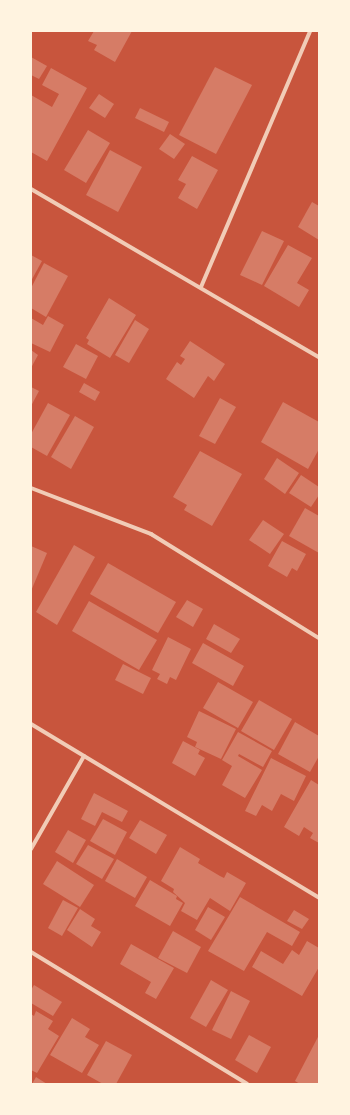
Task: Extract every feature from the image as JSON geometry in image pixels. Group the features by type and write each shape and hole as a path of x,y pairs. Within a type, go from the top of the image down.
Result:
{"street":[{"path":"201,288 310,31"},
{"path":"31,189 319,357"},
{"path":"31,488 151,534 319,638"},
{"path":"31,724 319,898"},
{"path":"31,849 84,756"},
{"path":"31,952 247,1084"}],"building":[{"path":"94,31 132,31 115,62 94,50 97,45 88,41"},
{"path":"31,57 47,66 39,79 31,75"},
{"path":"215,67 252,85 216,154 179,135"},
{"path":"51,68 87,88 47,161 31,152 31,95 52,107 59,94 42,85"},
{"path":"99,94 114,104 105,118 89,108"},
{"path":"140,108 169,122 164,132 135,118"},
{"path":"88,130 110,143 86,183 64,170"},
{"path":"170,134 185,144 174,159 159,149"},
{"path":"110,150 142,167 118,212 86,195"},
{"path":"192,156 218,170 197,209 178,198 186,184 178,180"},
{"path":"312,202 319,206 319,240 298,227"},
{"path":"262,231 284,241 262,285 240,275"},
{"path":"288,245 312,258 297,283 309,290 299,307 264,286"},
{"path":"31,255 42,261 31,281"},
{"path":"44,263 68,276 46,317 31,308 31,288"},
{"path":"109,298 136,315 110,358 87,344 89,340 86,338"},
{"path":"48,316 64,325 50,352 31,343 31,318 43,325"},
{"path":"135,320 149,329 129,363 115,355"},
{"path":"190,341 225,364 214,381 208,376 194,398 166,379 177,362 181,365 185,359 180,356"},
{"path":"76,344 98,356 86,379 63,367"},
{"path":"31,350 38,355 31,368"},
{"path":"84,383 100,392 95,401 79,392"},
{"path":"31,387 39,391 31,406"},
{"path":"220,398 236,407 215,444 199,436"},
{"path":"283,402 319,422 319,449 308,469 261,442"},
{"path":"48,403 70,415 47,456 31,447 31,434"},
{"path":"75,416 94,427 71,469 51,457"},
{"path":"200,451 242,474 212,526 184,510 187,505 173,497"},
{"path":"277,458 299,473 285,494 264,479"},
{"path":"301,475 319,487 319,495 311,507 289,493"},
{"path":"305,508 319,516 319,553 289,536"},
{"path":"263,520 284,534 270,554 249,540"},
{"path":"282,541 306,554 297,571 292,568 287,577 268,566"},
{"path":"74,545 95,557 57,625 36,612"},
{"path":"31,546 47,553 31,591"},
{"path":"108,563 176,602 158,633 90,594"},
{"path":"187,600 203,609 193,627 176,617"},
{"path":"89,601 157,640 139,670 72,631"},
{"path":"214,624 240,639 231,653 206,639"},
{"path":"168,637 191,649 176,680 170,677 167,684 157,679 160,674 152,670"},
{"path":"203,643 244,666 233,686 192,663"},
{"path":"123,664 151,678 143,694 115,680"},
{"path":"218,682 253,702 238,728 203,708"},
{"path":"259,700 292,719 274,750 241,731"},
{"path":"199,711 236,729 221,759 195,747 197,742 187,737"},
{"path":"295,722 319,736 319,756 310,772 278,754"},
{"path":"238,732 272,751 263,767 239,754 238,756 262,770 245,798 222,785 232,766 222,760"},
{"path":"183,741 200,750 198,754 205,758 195,776 172,763"},
{"path":"271,758 306,776 294,801 281,794 272,811 262,805 256,816 245,811"},
{"path":"311,780 319,785 319,843 310,838 313,833 304,827 299,836 284,827"},
{"path":"94,793 128,811 122,822 102,812 95,826 81,819"},
{"path":"103,819 127,832 115,855 90,841"},
{"path":"140,820 167,835 156,854 129,838"},
{"path":"68,830 86,840 73,863 55,852"},
{"path":"88,845 114,859 102,879 76,864"},
{"path":"180,847 200,859 198,863 220,876 224,878 227,872 246,883 230,911 210,898 197,920 181,911 185,903 173,892 174,889 161,881"},
{"path":"117,859 147,877 135,898 105,881"},
{"path":"57,861 94,885 80,907 43,884"},
{"path":"150,880 177,896 176,899 183,903 170,926 135,906"},
{"path":"240,897 300,932 292,946 267,932 244,971 208,951"},
{"path":"63,900 78,908 62,936 48,928"},
{"path":"208,907 225,917 211,940 195,930"},
{"path":"80,909 95,919 91,926 101,932 92,947 67,930"},
{"path":"294,910 309,919 302,929 287,921"},
{"path":"173,931 201,947 187,973 158,958"},
{"path":"307,941 319,948 319,967 302,996 252,967 261,951 283,964 292,950 299,955"},
{"path":"131,944 174,968 156,999 145,993 151,982 120,964"},
{"path":"211,980 228,990 206,1027 190,1018"},
{"path":"34,985 62,1002 53,1016 31,1003 31,990"},
{"path":"231,991 250,1001 231,1039 212,1030"},
{"path":"36,1011 53,1021 48,1029 59,1036 37,1073 31,1070 31,1014 34,1016"},
{"path":"72,1018 90,1029 85,1037 99,1045 82,1073 50,1055"},
{"path":"249,1035 271,1047 257,1073 235,1060"},
{"path":"319,1035 319,1084 300,1084 295,1081"},
{"path":"106,1041 132,1055 116,1084 103,1084 87,1075"},
{"path":"36,1077 47,1084 32,1084"}]}
